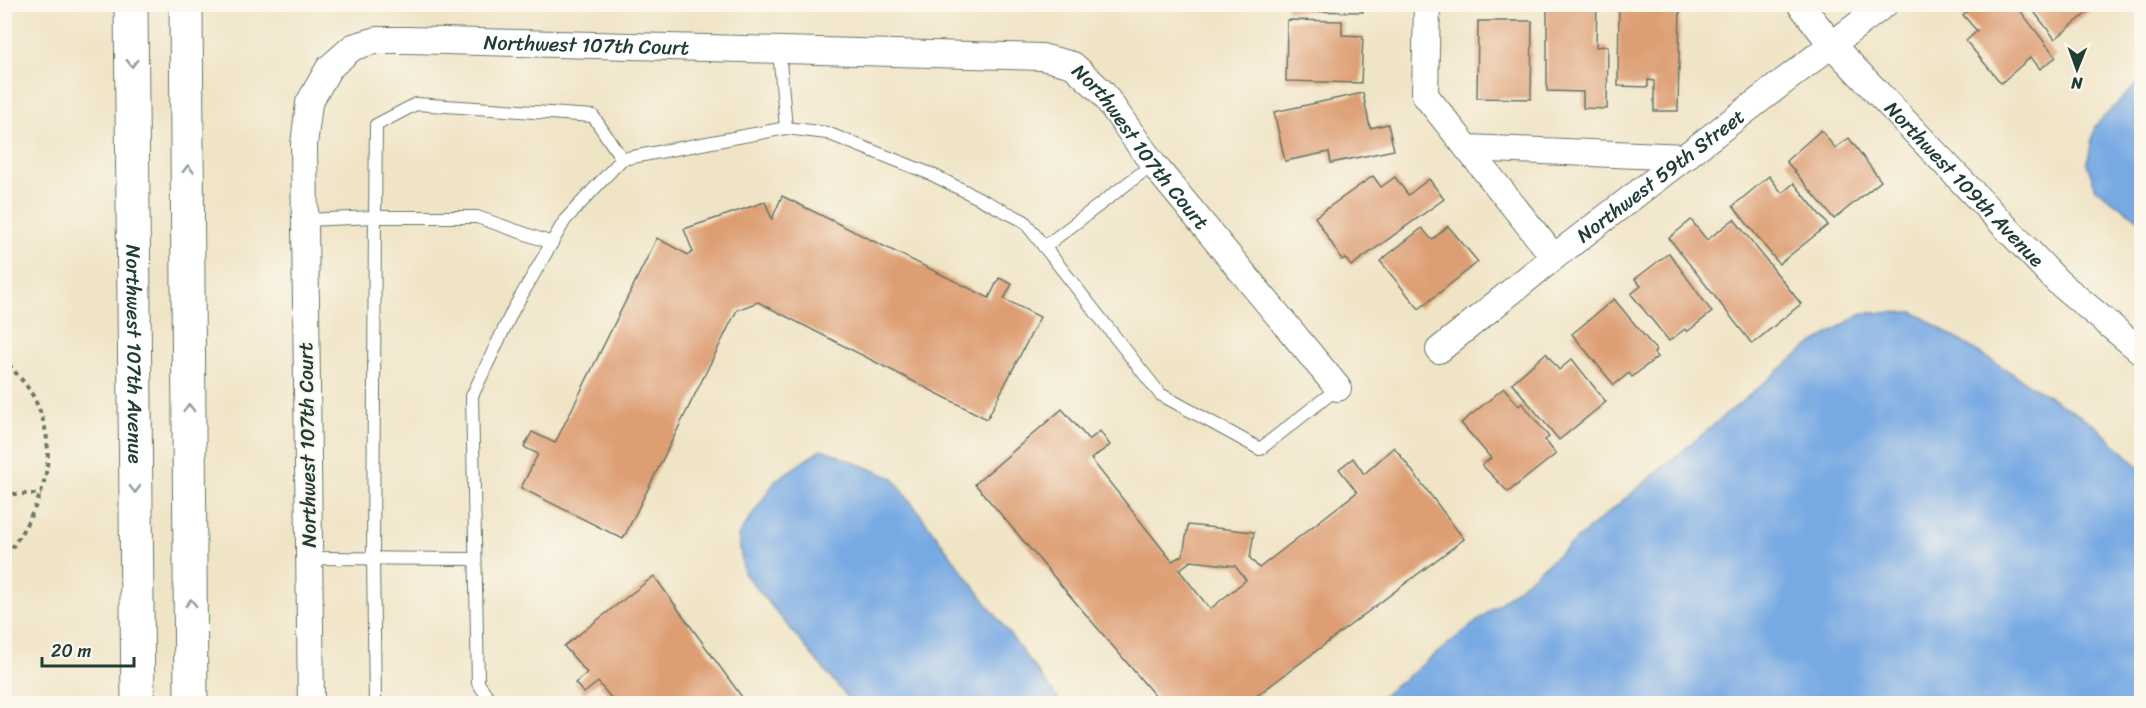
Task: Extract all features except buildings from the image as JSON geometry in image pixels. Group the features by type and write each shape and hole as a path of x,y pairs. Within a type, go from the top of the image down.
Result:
{"main road":[{"name":"Northwest 107th Avenue","path":"131,4 138,704"},
{"path":"186,4 191,704"}],"street":[{"path":"1427,4 1425,95 1554,257"},
{"name":"Northwest 109th Avenue","path":"1800,4 1833,46 2058,282 2142,351"},
{"name":"Northwest 59th Street","path":"1439,350 1554,257 1885,4"},
{"name":"Northwest 107th Court","path":"310,704 304,145 309,103 329,68 353,47 377,40 408,40 1042,57 1073,65 1102,92 1153,164 1338,388"},
{"path":"1467,148 1686,157"}],"lane":[{"path":"779,50 786,128"},
{"path":"375,704 373,558 376,125 416,104 593,116 622,159"},
{"path":"493,704 478,683 472,396 513,310 565,220 622,159 786,128 827,133 931,174 1024,221 1160,394 1260,449 1338,388"},
{"path":"1044,247 1153,164"},
{"path":"305,220 477,217 552,243"},
{"path":"309,558 475,559"}],"path":[{"path":"4,357 33,395 42,416 47,461 41,494 27,526 4,560"},
{"path":"4,494 41,494"}],"water":[{"path":"2141,80 2141,221 2096,189 2087,164 2095,126"},
{"path":"1914,312 2095,425 2141,469 2141,703 1374,703 1500,603 1806,348 1862,313"},
{"path":"822,449 893,478 1061,703 852,703 744,573 738,536 776,480"}]}
